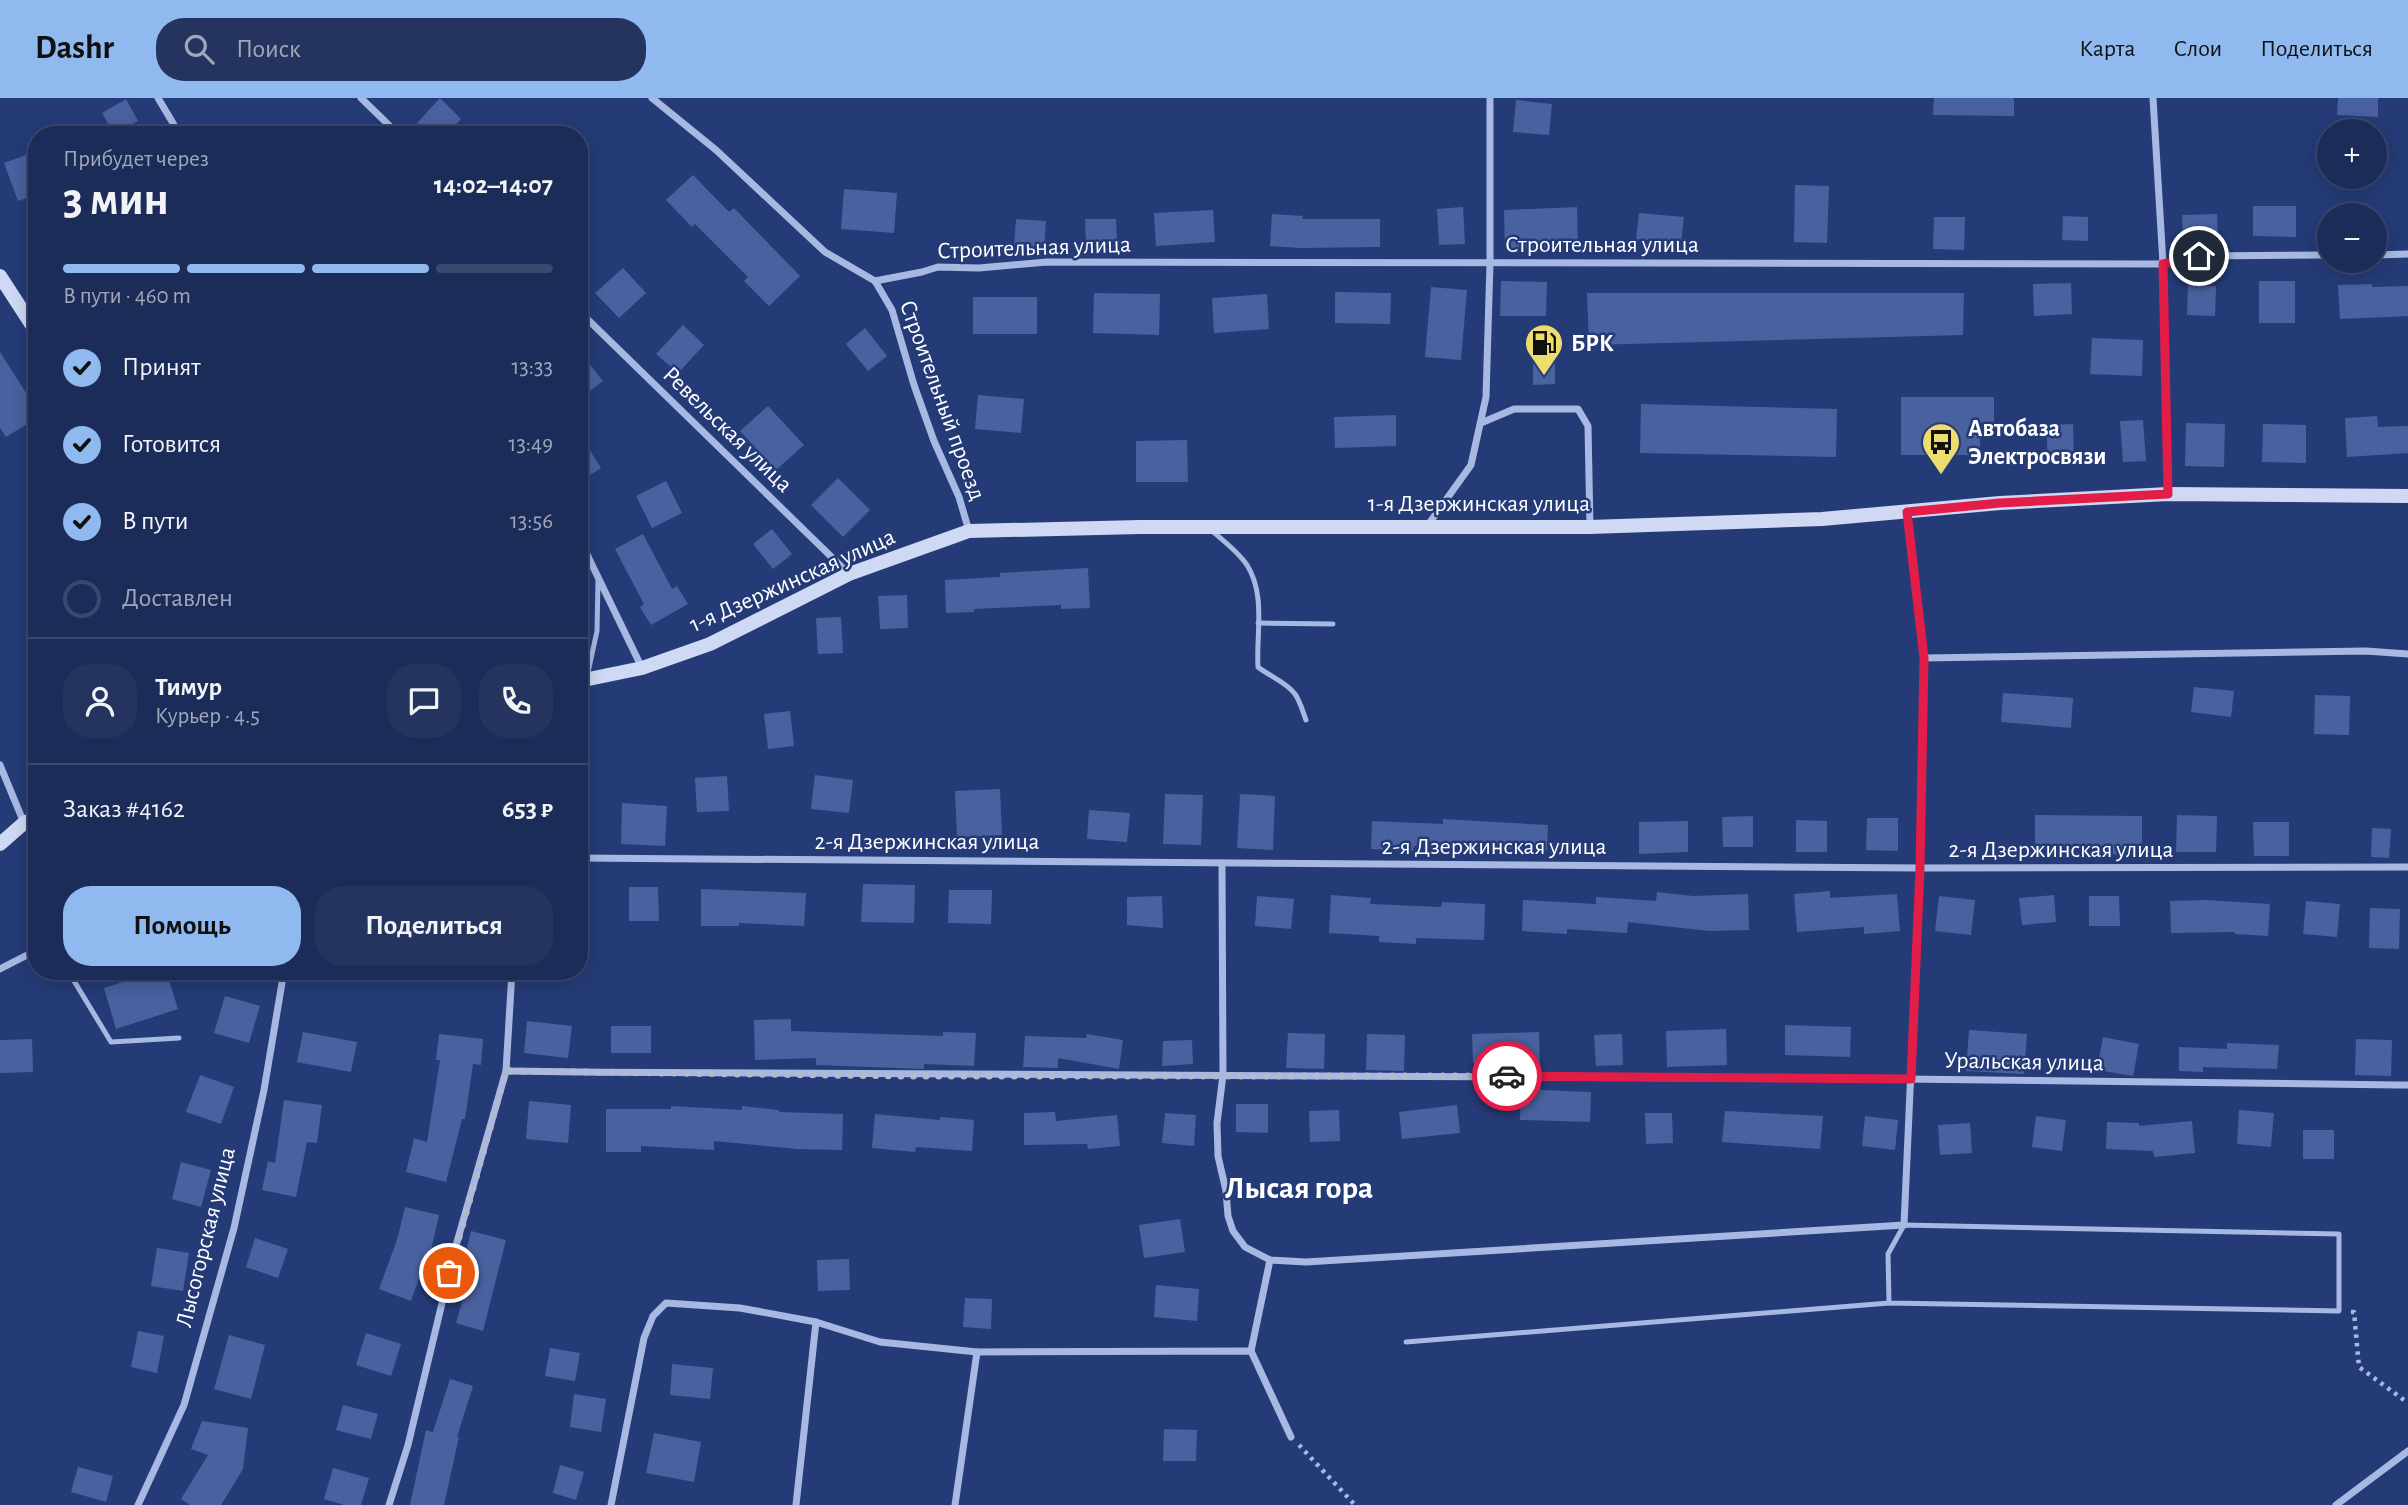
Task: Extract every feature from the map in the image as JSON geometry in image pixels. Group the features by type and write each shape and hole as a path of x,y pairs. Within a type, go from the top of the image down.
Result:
{"street":[{"path":"158,98 175,126"},
{"path":"361,98 390,126"},
{"name":"Строительный проезд","path":"652,98 716,150 825,252 875,281 892,310 914,384 934,441 959,497 969,531"},
{"path":"1428,525 1471,465 1486,397 1490,263 1490,98"},
{"path":"2153,98 2163,264 2168,494"},
{"path":"2387,255 2408,254"},
{"name":"Строительная улица","path":"875,281 938,267 979,268 1047,262 2163,264 2199,256 2317,255"},
{"path":"0,275 28,319"},
{"name":"Ревельская улица","path":"588,320 849,574"},
{"path":"1481,423 1514,409 1578,409 1588,426 1590,527"},
{"name":"1-я Дзержинская улица","path":"588,679 642,668 710,644 849,574 969,531 1207,526 1590,527 1822,519 2000,503 2168,494 2408,496"},
{"path":"1222,863 1223,1075 1217,1123 1218,1156 1233,1231 1245,1247 1269,1260 1306,1262 1905,1225 1920,868 1924,658 1907,512"},
{"path":"588,556 642,668"},
{"path":"1924,658 2366,651 2408,654"},
{"path":"0,765 28,816"},
{"path":"0,844 28,822"},
{"name":"2-я Дзержинская улица","path":"588,858 1920,868 2408,867"},
{"path":"0,969 28,955"},
{"name":"Лысогорская улица","path":"138,1505 184,1405 234,1228 264,1090 282,980"},
{"path":"389,1505 408,1445 455,1249 506,1071 511,980"},
{"name":"Уральская улица","path":"506,1071 906,1076 1911,1079 2408,1085"},
{"path":"1269,1260 1251,1351 1291,1437"},
{"path":"611,1505 643,1338 653,1316 666,1303 740,1308 816,1322 880,1342 977,1352 1251,1351"},
{"path":"796,1505 816,1322"},
{"path":"955,1505 977,1352"},
{"path":"2336,1505 2408,1451"}],"lane":[{"path":"1207,526 1236,552 1248,567 1257,594 1258,667 1286,685 1296,695 1306,720"},
{"path":"588,662 597,631 598,577"},
{"path":"1258,623 1333,624"},
{"path":"73,980 111,1042 179,1038"},
{"path":"1406,1342 1889,1303 2339,1311 2339,1234 1905,1225 1888,1254 1889,1303"}],"path":[{"path":"2354,1312 2359,1367 2408,1403"},
{"path":"1291,1437 1355,1505"}],"building":[{"path":"440,98 461,119 454,126 420,126 417,123"},
{"path":"1934,98 2014,98 2014,116 1933,115"},
{"path":"2338,98 2378,98 2378,117 2337,115"},
{"path":"126,99 138,121 129,126 109,126 102,113"},
{"path":"1516,100 1552,104 1549,135 1513,132"},
{"path":"28,154 28,197 18,201 4,163"},
{"path":"693,175 729,212 734,208 800,276 769,306 744,281 748,277 695,224 692,227 666,200"},
{"path":"1795,185 1829,186 1827,243 1794,242"},
{"path":"844,189 897,193 894,233 841,229"},
{"path":"2253,206 2296,206 2296,237 2253,236"},
{"path":"1463,207 1465,244 1439,245 1437,209"},
{"path":"1577,207 1578,247 1505,250 1504,210"},
{"path":"1213,210 1215,242 1156,246 1154,213"},
{"path":"1639,213 1684,217 1681,243 1636,239"},
{"path":"1272,214 1303,216 1302,219 1380,219 1380,247 1270,246"},
{"path":"2217,214 2218,243 2183,244 2182,215"},
{"path":"2063,216 2088,217 2088,241 2062,240"},
{"path":"1934,217 1965,217 1964,250 1933,249"},
{"path":"1016,219 1046,221 1044,250 1014,248"},
{"path":"1085,219 1116,219 1117,243 1086,244"},
{"path":"623,268 646,293 619,318 595,293"},
{"path":"1501,281 1547,282 1546,316 1500,316"},
{"path":"2259,281 2295,281 2295,323 2259,323"},
{"path":"2071,283 2072,314 2034,316 2033,284"},
{"path":"2372,284 2372,287 2408,286 2408,316 2340,319 2338,285"},
{"path":"2188,285 2216,286 2215,316 2187,315"},
{"path":"1431,287 1467,290 1461,360 1425,357"},
{"path":"1335,292 1391,293 1390,324 1335,323"},
{"path":"1094,293 1160,294 1159,335 1093,333"},
{"path":"1587,293 1964,293 1963,335 1589,345"},
{"path":"1267,294 1269,329 1214,333 1212,298"},
{"path":"973,297 1037,297 1037,334 973,334"},
{"path":"683,325 704,345 678,373 656,354"},
{"path":"865,328 887,356 868,371 846,344"},
{"path":"2092,338 2143,340 2142,376 2090,374"},
{"path":"0,352 28,396 28,424 6,437 0,428"},
{"path":"588,362 603,381 588,392"},
{"path":"1555,362 1555,384 1533,385 1533,363"},
{"path":"978,395 1024,399 1021,433 975,429"},
{"path":"1901,397 1994,397 1994,424 1980,424 1980,455 1901,455"},
{"path":"1641,404 1837,409 1836,457 1640,453"},
{"path":"768,406 804,445 776,470 740,431"},
{"path":"1396,415 1396,446 1335,448 1334,417"},
{"path":"2377,416 2378,427 2408,426 2408,453 2347,457 2345,418"},
{"path":"2143,420 2146,461 2123,462 2120,421"},
{"path":"2186,423 2225,424 2224,467 2185,466"},
{"path":"2073,424 2074,461 2048,462 2046,425"},
{"path":"2263,424 2306,425 2306,463 2262,462"},
{"path":"1187,440 1188,482 1136,482 1136,441"},
{"path":"588,447 601,468 588,476"},
{"path":"838,478 870,510 843,537 811,505"},
{"path":"666,481 682,513 652,528 636,496"},
{"path":"772,529 792,554 773,569 753,544"},
{"path":"643,534 672,589 677,586 688,604 651,625 640,607 644,604 615,549"},
{"path":"1088,568 1090,608 1061,609 1061,605 946,613 945,580 1000,577 1000,573"},
{"path":"907,595 908,628 880,629 878,596"},
{"path":"841,617 843,653 818,654 816,618"},
{"path":"2194,687 2234,691 2231,717 2191,712"},
{"path":"2003,693 2073,698 2071,728 2001,722"},
{"path":"2315,695 2350,696 2349,735 2314,734"},
{"path":"790,711 794,746 768,749 764,714"},
{"path":"815,775 853,780 849,813 811,809"},
{"path":"727,776 729,811 697,812 695,778"},
{"path":"1000,789 1002,835 957,837 955,791"},
{"path":"1165,794 1203,795 1201,845 1163,844"},
{"path":"1240,794 1275,796 1273,850 1237,848"},
{"path":"622,803 667,806 665,846 621,844"},
{"path":"1089,810 1130,813 1127,842 1087,839"},
{"path":"2035,815 2142,816 2142,854 2092,854 2092,848 2035,847"},
{"path":"2177,815 2217,816 2216,852 2176,852"},
{"path":"1753,816 1753,847 1723,847 1722,817"},
{"path":"1867,818 1898,818 1898,851 1866,850"},
{"path":"1443,819 1548,825 1547,850 1495,848 1495,851 1414,846 1413,851 1371,849 1372,821 1443,824"},
{"path":"1796,820 1827,821 1827,852 1796,852"},
{"path":"1688,821 1688,852 1639,854 1639,822"},
{"path":"2253,822 2289,822 2289,856 2254,856"},
{"path":"2372,828 2391,829 2389,858 2371,857"},
{"path":"863,884 915,885 914,923 861,922"},
{"path":"629,887 658,887 659,921 629,921"},
{"path":"701,889 806,893 804,926 739,923 739,926 701,926"},
{"path":"949,890 992,890 991,924 948,923"},
{"path":"1830,891 1830,898 1897,894 1900,931 1864,934 1864,927 1797,932 1794,894"},
{"path":"1657,892 1693,896 1748,894 1749,930 1709,931 1628,922 1627,933 1567,929 1567,934 1522,931 1523,900 1596,904 1596,897 1656,901"},
{"path":"1331,895 1371,898 1370,904 1441,907 1442,902 1485,904 1484,940 1416,938 1416,944 1379,942 1379,936 1329,933"},
{"path":"2054,895 2056,922 2022,925 2019,898"},
{"path":"1162,896 1163,928 1127,925 1127,897"},
{"path":"1257,896 1294,899 1291,929 1255,926"},
{"path":"1939,896 1975,900 1971,935 1935,931"},
{"path":"2089,896 2119,896 2120,926 2089,926"},
{"path":"2170,901 2270,904 2268,936 2235,932 2171,933"},
{"path":"2306,901 2340,904 2337,937 2303,934"},
{"path":"2370,908 2400,909 2399,949 2369,948"},
{"path":"129,980 169,980 178,1009 116,1029 104,988"},
{"path":"225,996 260,1006 249,1043 214,1033"},
{"path":"791,1019 791,1031 943,1036 943,1032 976,1033 974,1066 924,1064 924,1069 816,1065 816,1058 755,1060 754,1020"},
{"path":"527,1021 572,1026 568,1058 524,1053"},
{"path":"1785,1025 1851,1027 1850,1057 1785,1055"},
{"path":"611,1026 651,1026 651,1053 611,1053"},
{"path":"1726,1029 1727,1065 1667,1067 1666,1031"},
{"path":"1969,1030 2027,1034 2024,1074 1966,1071"},
{"path":"303,1032 357,1042 351,1072 297,1062"},
{"path":"1539,1032 1540,1071 1522,1071 1522,1062 1473,1063 1472,1034"},
{"path":"1288,1033 1325,1034 1324,1069 1286,1068"},
{"path":"439,1034 483,1039 481,1065 473,1064 465,1119 462,1119 446,1182 406,1172 414,1138 427,1142 440,1060 436,1060"},
{"path":"1087,1034 1123,1040 1119,1069 1058,1058 1058,1068 1023,1067 1025,1036 1086,1038"},
{"path":"1367,1034 1405,1035 1404,1071 1366,1070"},
{"path":"1622,1034 1623,1065 1596,1066 1594,1035"},
{"path":"2103,1037 2139,1044 2133,1076 2097,1070"},
{"path":"32,1039 33,1072 0,1073 0,1040"},
{"path":"2356,1039 2392,1040 2391,1076 2355,1075"},
{"path":"1192,1040 1193,1064 1162,1066 1163,1041"},
{"path":"2227,1043 2279,1045 2277,1069 2203,1067 2203,1072 2179,1071 2179,1047 2227,1049"},
{"path":"200,1075 234,1087 221,1124 186,1112"},
{"path":"1521,1083 1541,1083 1541,1090 1591,1092 1590,1122 1520,1120"},
{"path":"284,1100 322,1105 317,1143 307,1142 296,1197 262,1190 268,1161 275,1163"},
{"path":"529,1101 571,1105 568,1143 526,1139"},
{"path":"1236,1104 1268,1104 1268,1133 1236,1132"},
{"path":"1457,1105 1460,1133 1402,1139 1399,1112"},
{"path":"671,1106 742,1110 742,1106 779,1112 843,1114 842,1150 797,1149 714,1141 714,1150 641,1146 641,1152 606,1152 606,1109 671,1109"},
{"path":"1339,1110 1340,1141 1310,1142 1309,1111"},
{"path":"2239,1110 2274,1113 2271,1147 2237,1144"},
{"path":"1725,1111 1823,1116 1820,1149 1722,1142"},
{"path":"1055,1112 1056,1121 1117,1115 1120,1146 1088,1149 1087,1144 1024,1145 1024,1113"},
{"path":"1165,1113 1196,1115 1194,1146 1162,1143"},
{"path":"1645,1113 1672,1113 1673,1143 1646,1144"},
{"path":"875,1114 974,1120 972,1151 916,1147 915,1152 872,1148"},
{"path":"1865,1116 1898,1120 1895,1150 1862,1146"},
{"path":"2036,1116 2066,1120 2062,1151 2032,1147"},
{"path":"2192,1121 2195,1153 2154,1157 2153,1151 2106,1149 2107,1122 2139,1123 2139,1126"},
{"path":"1970,1123 1972,1153 1940,1155 1938,1125"},
{"path":"2303,1130 2334,1130 2334,1159 2303,1159"},
{"path":"181,1162 211,1170 201,1207 172,1199"},
{"path":"405,1207 439,1215 430,1255 428,1254 411,1301 379,1289 397,1240"},
{"path":"1180,1219 1185,1252 1144,1258 1139,1225"},
{"path":"471,1231 506,1240 483,1331 456,1323 471,1271 462,1269"},
{"path":"255,1238 288,1249 278,1278 246,1267"},
{"path":"157,1248 189,1253 183,1291 151,1286"},
{"path":"849,1259 850,1290 818,1291 817,1260"},
{"path":"1156,1285 1199,1289 1197,1321 1154,1317"},
{"path":"965,1298 992,1299 991,1329 963,1327"},
{"path":"138,1331 164,1336 157,1373 131,1367"},
{"path":"366,1333 401,1344 391,1376 356,1365"},
{"path":"229,1335 265,1345 251,1399 214,1389"},
{"path":"550,1348 580,1353 575,1381 545,1376"},
{"path":"672,1364 713,1368 710,1399 670,1395"},
{"path":"450,1379 473,1386 457,1437 444,1505 410,1505 426,1430 433,1432"},
{"path":"574,1394 606,1399 601,1432 570,1427"},
{"path":"343,1405 378,1414 371,1439 336,1430"},
{"path":"202,1421 248,1428 243,1469 221,1505 190,1505 181,1499 208,1455 191,1449"},
{"path":"1164,1429 1197,1430 1196,1461 1163,1461"},
{"path":"654,1433 701,1442 694,1482 646,1473"},
{"path":"560,1465 584,1472 576,1500 553,1493"},
{"path":"78,1467 113,1476 106,1502 71,1492"},
{"path":"333,1468 369,1478 361,1505 344,1505 324,1499"}],"way so far":[{"path":"449,1273 506,1071 906,1076 1507,1076"}],"place":[{"name":"БРК","path":"1544,377"},
{"name":"Автобаза Электросвязи","path":"1941,476"}],"district":[{"name":"Лысая гора","path":"1299,1187"}],"route":[{"path":"1507,1076 1911,1079 1920,868 1924,658 1907,512 2000,503 2168,494 2163,264 2199,256"}]}
